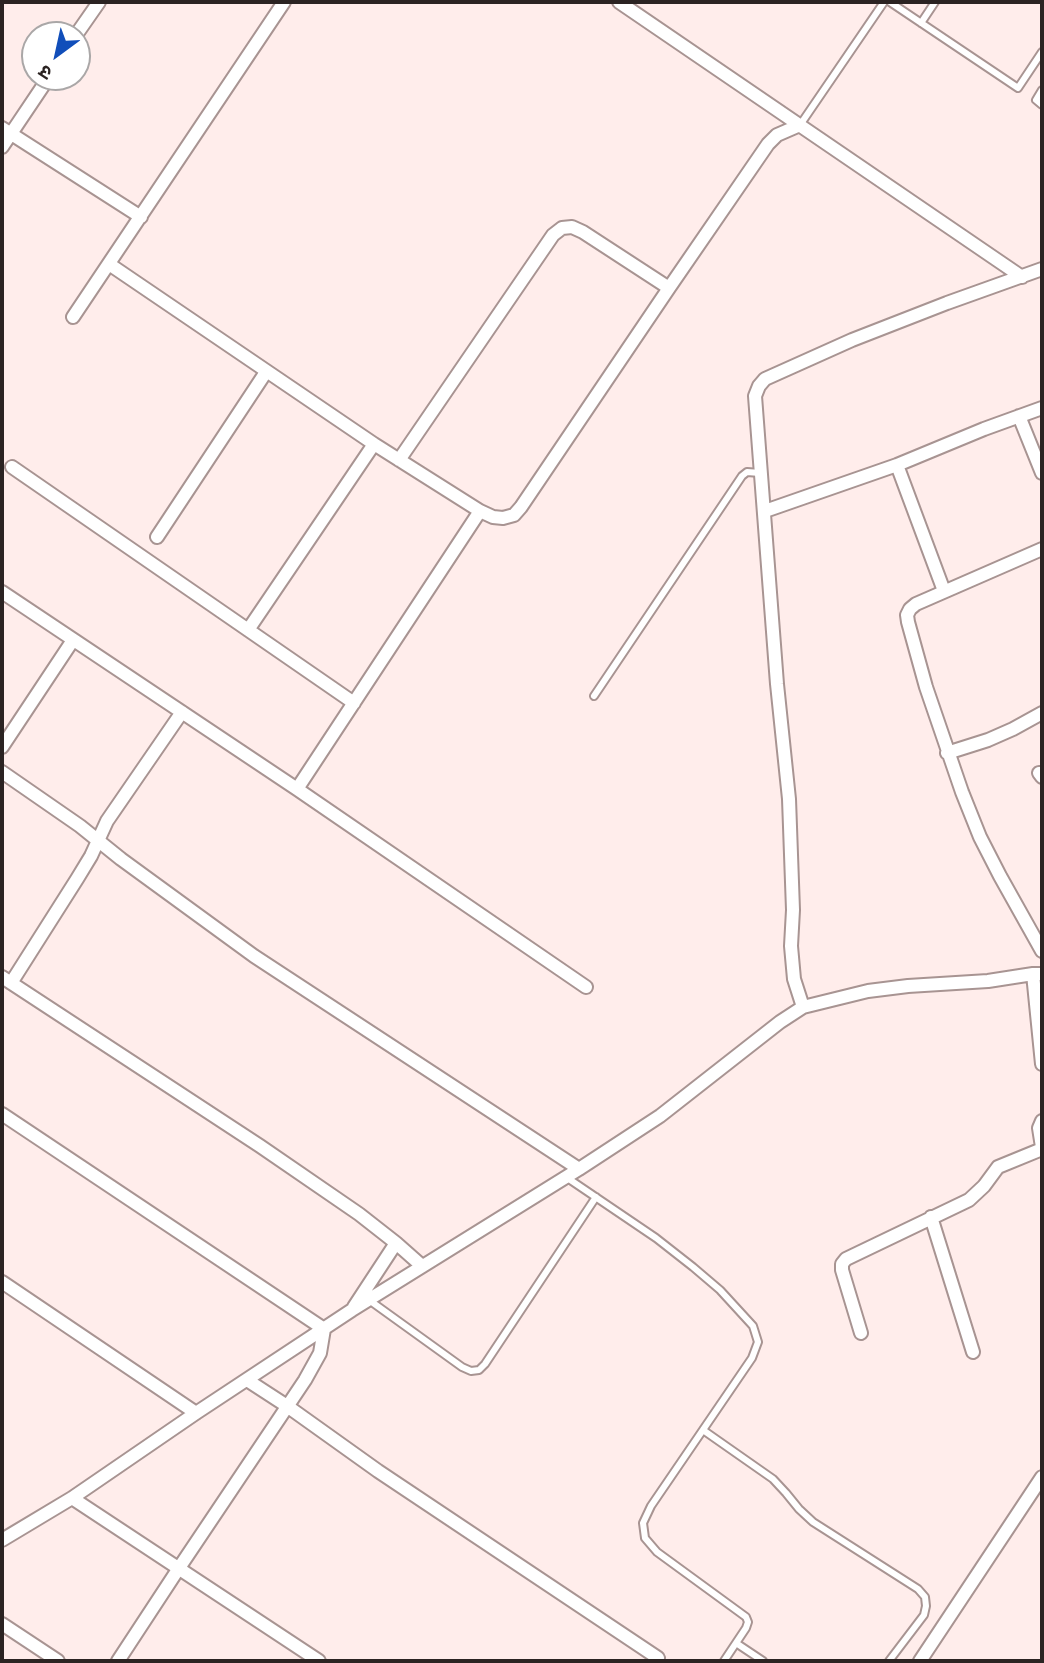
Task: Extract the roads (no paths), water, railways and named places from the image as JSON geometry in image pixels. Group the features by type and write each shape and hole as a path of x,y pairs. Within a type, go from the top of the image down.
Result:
{"street":[{"path":"86,21 99,2"},
{"path":"73,317 284,2"},
{"path":"619,2 1022,277"},
{"path":"2,147 6,131 37,91"},
{"path":"109,264 374,444 480,511 503,518 514,515 521,507 768,144 777,135 800,125"},
{"path":"6,131 141,217"},
{"path":"399,460 554,235 562,228 572,227 583,232 669,288"},
{"path":"803,1007 794,979 791,946 793,910 789,799 777,684 755,396 758,386 765,379 852,340 1042,269"},
{"path":"157,537 266,372"},
{"path":"765,511 897,465 1042,408"},
{"path":"1019,416 1042,473"},
{"path":"248,630 374,444"},
{"path":"897,465 944,591"},
{"path":"12,467 354,703"},
{"path":"297,789 480,511"},
{"path":"1042,549 916,604 907,615 947,753 985,846 1042,951"},
{"path":"2,592 586,987"},
{"path":"2,747 73,639"},
{"path":"182,712 116,807 77,879 6,980 359,1214 422,1266"},
{"path":"947,753 988,740 1042,713"},
{"path":"2,772 98,839 121,859 254,956 579,1169"},
{"path":"2,1540 72,1498 352,1310 660,1116 803,1007 868,991 1037,974 1042,1063"},
{"path":"2,1114 324,1329"},
{"path":"861,1333 842,1270 846,1259 969,1200 998,1167 1042,1148 1039,1128 1042,1121"},
{"path":"931,1217 973,1352"},
{"path":"352,1310 396,1243"},
{"path":"2,1282 195,1413"},
{"path":"118,1661 306,1380 320,1353 324,1329"},
{"path":"247,1380 658,1658"},
{"path":"920,1661 1042,1477"},
{"path":"72,1498 319,1661"},
{"path":"2,1624 58,1661"}],"lane":[{"path":"800,125 884,2"},
{"path":"890,2 1018,88 1042,52"},
{"path":"921,23 936,2"},
{"path":"1042,90 1036,100 1042,105"},
{"path":"594,696 742,476 753,471 762,473"},
{"path":"566,1177 656,1238 693,1267 720,1290 753,1325 758,1342 752,1358 651,1506 643,1523 645,1538 657,1552 746,1617 746,1628 724,1661"},
{"path":"368,1300 462,1367 471,1371 478,1370 485,1364 596,1197"},
{"path":"703,1430 773,1479 813,1522 918,1589 925,1597 924,1615 889,1661"},
{"path":"736,1643 763,1661"}]}
